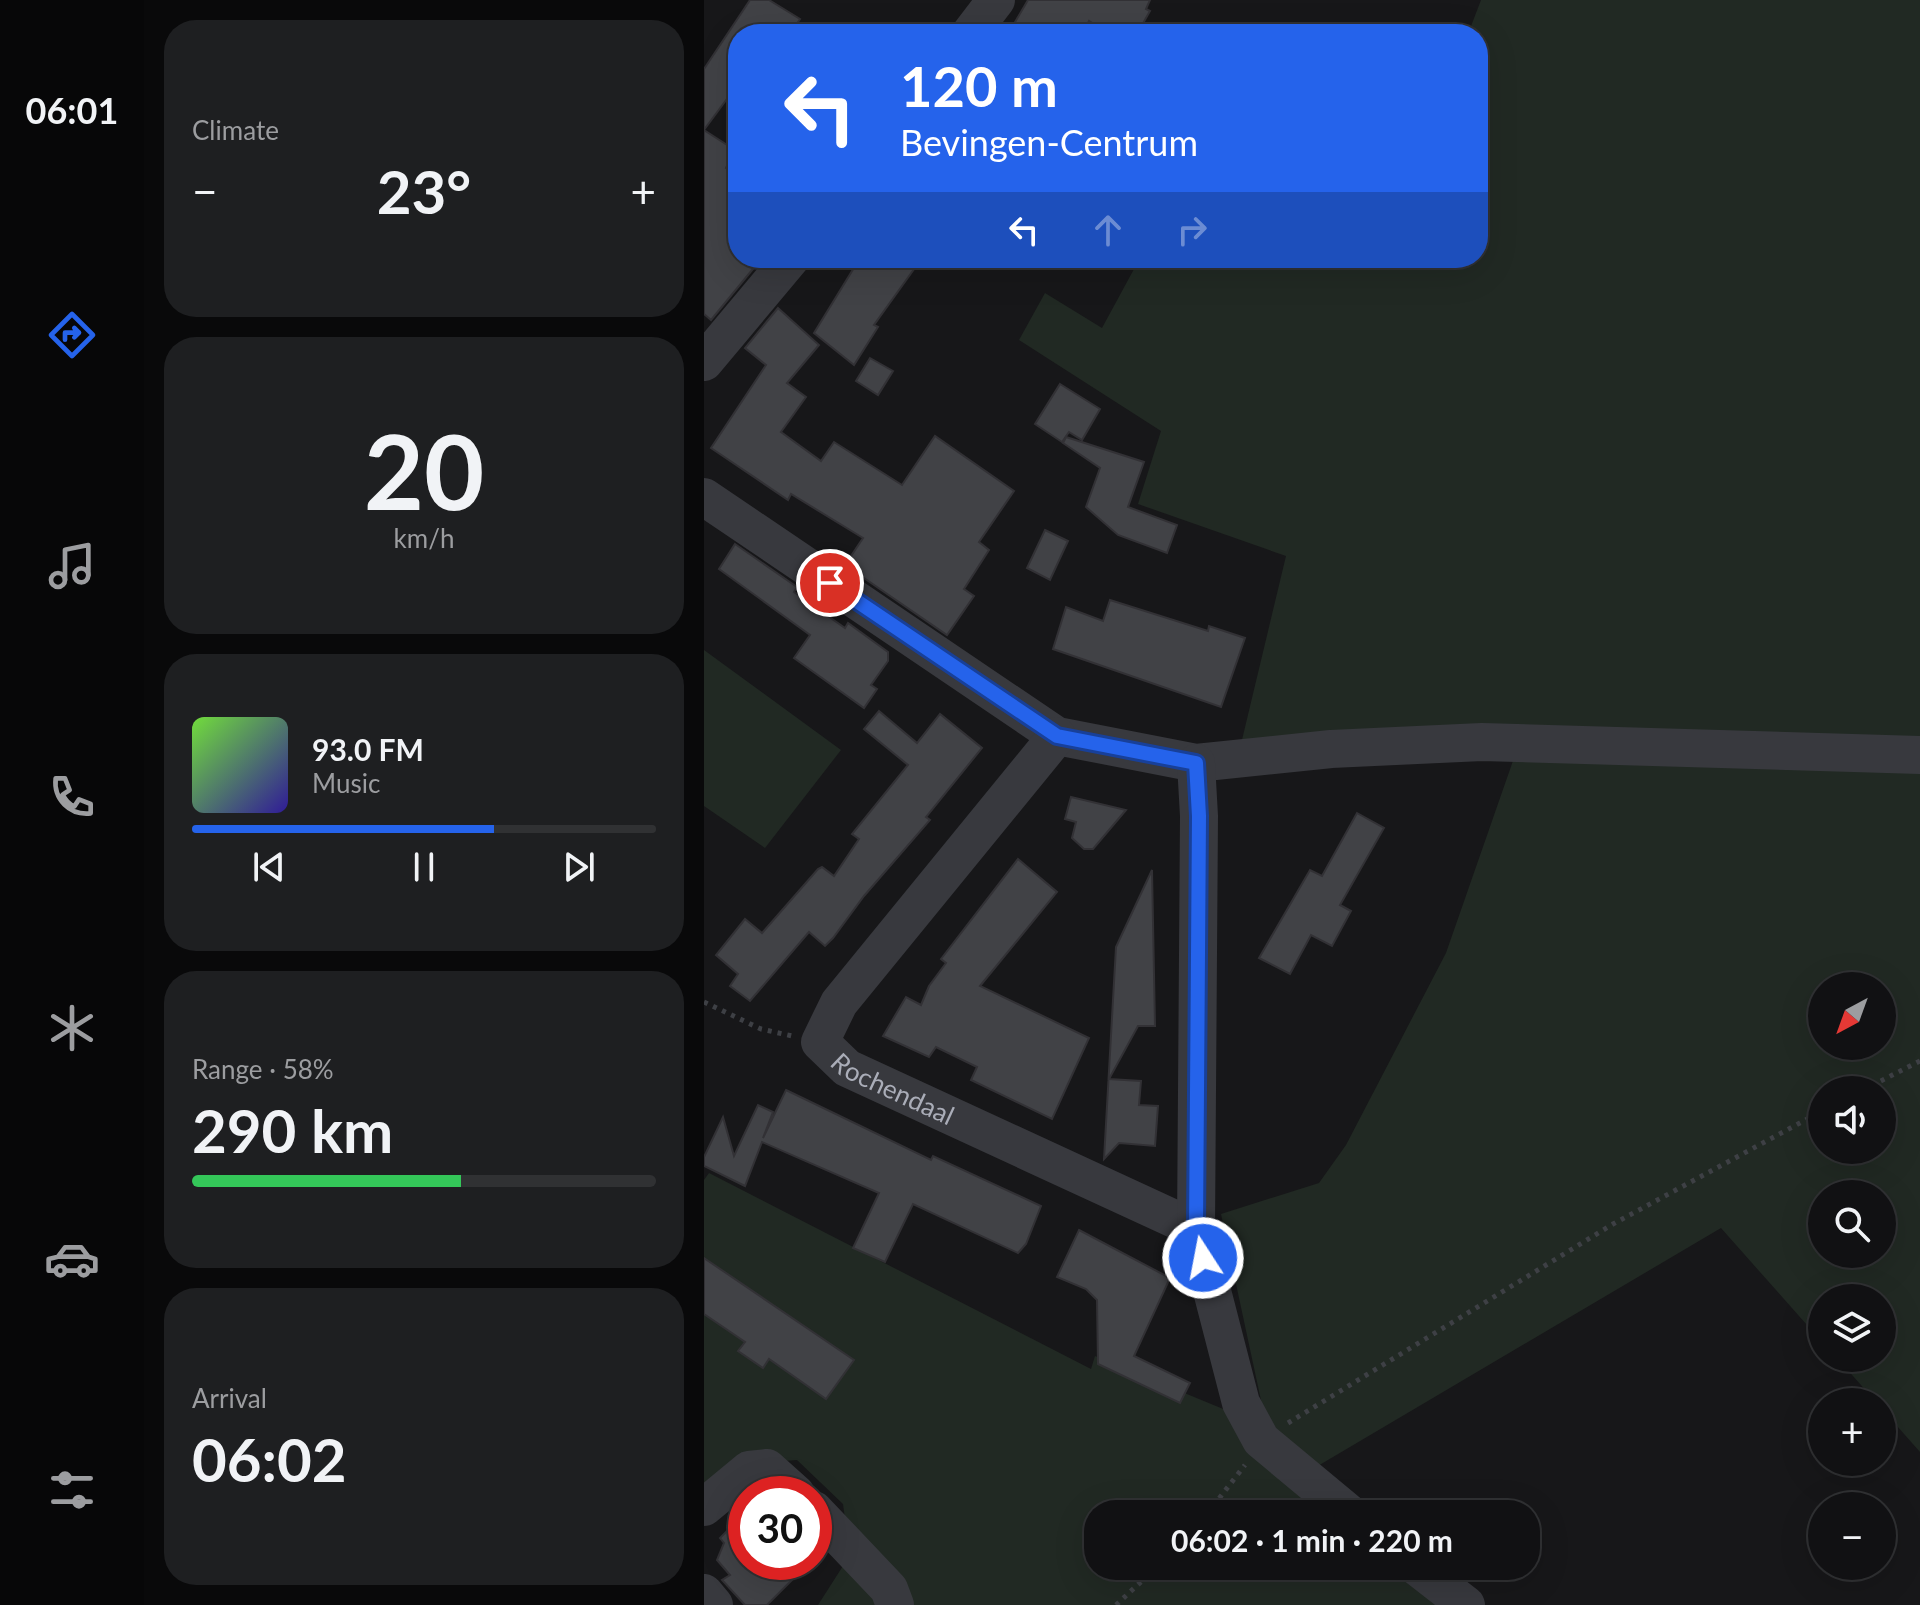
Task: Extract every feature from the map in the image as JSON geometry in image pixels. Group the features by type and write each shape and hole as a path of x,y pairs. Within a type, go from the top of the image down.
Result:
{"street":[{"path":"978,24 996,0"},
{"path":"704,362 783,268"},
{"path":"704,497 1057,736 1196,763 1331,749 1482,742 1920,755"},
{"name":"Rochendaal","path":"1057,736 839,1003 820,1042 847,1068 1196,1229"},
{"path":"1196,763 1199,816 1196,1229 1241,1403 1261,1440 1333,1500"},
{"path":"742,1476 749,1470 767,1468 776,1476"},
{"path":"704,1507 728,1487"},
{"path":"832,1529 889,1589 895,1605"},
{"path":"1434,1580 1466,1605"},
{"path":"704,1593 714,1605"}],"path":[{"path":"704,1002 761,1029 820,1042"},
{"path":"1891,1076 1920,1061"},
{"path":"1218,1500 1261,1440 1613,1224 1808,1119"},
{"path":"1116,1605 1143,1580"}],"shaded area":[{"path":"1481,0 1920,0 1920,743 1241,744 1286,556 1138,504 1161,431 1019,340 1045,293 1102,328 1135,268 1488,268 1488,24 1472,24"},
{"path":"704,650 841,750 765,848 704,806"},
{"path":"1515,755 1920,763 1920,1452 1896,1425 1896,1388 1864,1388 1849,1372 1896,1372 1896,1284 1808,1284 1808,1326 1721,1228 1311,1470 1265,1419 1221,1214 1319,1183 1346,1145 1446,953"},
{"path":"709,1173 1091,1369 1095,1356 1228,1411 1320,1500 1084,1500 1084,1580 1419,1580 1451,1605 818,1605 850,1555 843,1504 832,1493 832,1476 814,1476 797,1460 756,1463 728,1476 728,1479 704,1493 704,1180"}],"building":[{"path":"750,0 769,0 800,19 797,24 734,24"},
{"path":"1028,0 1150,0 1146,9 1150,11 1143,24 1094,24 1089,21 1087,24 1014,24"},
{"path":"728,33 728,98 704,130 704,69"},
{"path":"704,130 728,145 728,268 754,268 711,320 704,314"},
{"path":"854,268 915,268 874,325 878,327 854,365 814,333"},
{"path":"778,308 819,345 787,383 806,397 781,432 821,461 834,442 902,485 935,436 1014,491 979,542 989,550 964,589 974,596 947,635 845,565 863,538 791,494 788,500 711,448 766,365 745,348"},
{"path":"870,358 893,371 878,395 856,381"},
{"path":"1060,384 1100,409 1082,440 1069,432 1062,442 1035,424"},
{"path":"1066,437 1144,462 1128,507 1177,525 1167,553 1118,535 1086,507 1100,468 1063,443"},
{"path":"1045,530 1068,541 1050,580 1027,568"},
{"path":"735,544 797,587 794,592 845,628 848,623 888,652 888,661 871,685 877,689 864,708 794,658 810,635 719,569"},
{"path":"1110,600 1208,631 1209,626 1245,638 1221,707 1053,649 1066,607 1103,621"},
{"path":"879,711 917,743 940,714 982,748 926,817 930,820 864,896 833,938 825,946 809,932 750,1001 730,986 738,974 716,955 745,919 762,933 818,869 822,867 834,876 859,839 852,834 908,765 864,729"},
{"path":"1071,797 1126,810 1093,849 1084,849 1072,838 1076,822 1065,819"},
{"path":"1357,813 1384,828 1340,905 1351,911 1332,946 1311,935 1290,974 1259,958 1310,870 1322,876"},
{"path":"1018,859 1057,892 980,986 1089,1038 1052,1119 971,1080 977,1067 936,1047 929,1057 883,1036 906,997 921,1005 929,986 946,963 941,959"},
{"path":"1152,870 1155,1026 1138,1026 1109,1079 1141,1081 1139,1105 1158,1106 1155,1146 1119,1143 1104,1159 1116,947"},
{"path":"786,1090 931,1160 933,1156 1041,1206 1026,1244 1018,1253 913,1204 885,1262 853,1248 879,1193 762,1142 745,1186 704,1166 704,1157 723,1117 734,1156 758,1105 773,1112 763,1138"},
{"path":"1079,1230 1170,1278 1134,1356 1190,1383 1180,1403 1098,1364 1097,1300 1086,1289 1057,1277"},
{"path":"704,1258 854,1360 826,1399 769,1359 763,1368 738,1351 745,1342 704,1314"},
{"path":"728,1530 728,1573 717,1560 724,1543 720,1538"},
{"path":"728,1576 728,1580 792,1580 767,1605 745,1605 722,1580"}],"route":[{"path":"830,583 1057,736 1196,763 1199,816 1196,1229 1203,1258"}]}
